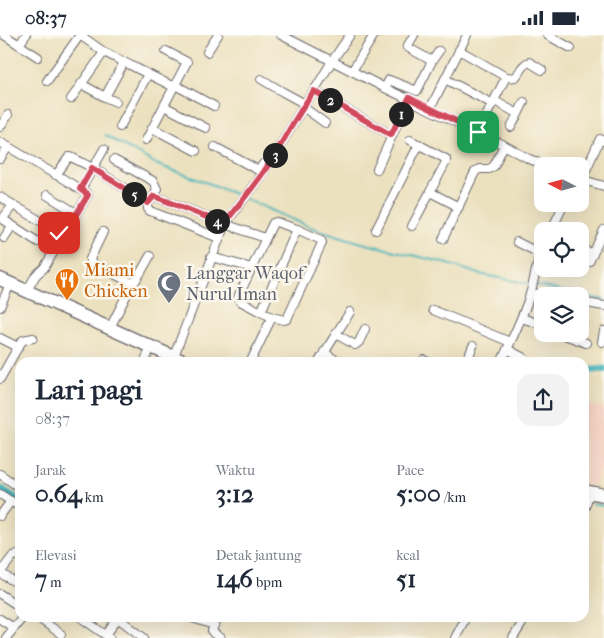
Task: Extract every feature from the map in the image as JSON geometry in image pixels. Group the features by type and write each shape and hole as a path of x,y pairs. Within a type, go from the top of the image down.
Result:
{"main road":[{"path":"5,282 173,357"},
{"path":"589,498 604,495"}],"street":[{"path":"4,35 38,57"},
{"path":"19,45 26,35"},
{"path":"47,81 80,35 124,62 214,106"},
{"path":"207,52 218,35"},
{"path":"281,35 534,161"},
{"path":"181,357 211,257 224,224 273,157 304,105 350,35"},
{"path":"352,71 374,35"},
{"path":"414,35 407,47 432,61"},
{"path":"430,109 467,35"},
{"path":"547,35 571,48"},
{"path":"460,50 506,77 514,78 525,63 529,62 542,70"},
{"path":"70,99 104,51"},
{"path":"146,139 187,62 166,51"},
{"path":"385,88 389,80 416,91 439,51"},
{"path":"105,97 124,62"},
{"path":"120,127 148,74"},
{"path":"478,132 506,77"},
{"path":"261,79 304,105 325,123"},
{"path":"445,79 518,114"},
{"path":"81,84 116,102"},
{"path":"314,91 391,135"},
{"path":"377,169 409,98"},
{"path":"512,127 524,102"},
{"path":"164,106 206,128"},
{"path":"0,127 8,115"},
{"path":"152,128 196,151"},
{"path":"589,164 602,140 592,134"},
{"path":"410,139 446,159 412,225"},
{"path":"0,142 88,195 44,268 36,275 26,292"},
{"path":"376,230 419,144"},
{"path":"443,239 475,172 479,169 494,167 504,145"},
{"path":"0,159 8,147"},
{"path":"215,147 259,171 269,155 273,157"},
{"path":"80,189 104,149"},
{"path":"57,175 70,157 92,168 148,203"},
{"path":"114,160 153,181 157,189 148,203 150,211 219,238"},
{"path":"589,181 604,186"},
{"path":"430,192 458,207"},
{"path":"47,195 76,213"},
{"path":"154,196 265,238"},
{"path":"0,197 64,235"},
{"path":"13,205 4,218 5,221 38,242"},
{"path":"274,222 297,229 321,240 322,243 287,319 284,320 261,312 240,301 238,298 265,238 274,222"},
{"path":"4,237 12,225"},
{"path":"261,312 297,229"},
{"path":"589,262 604,230"},
{"path":"103,232 90,262 133,284"},
{"path":"517,241 534,248"},
{"path":"110,329 150,256"},
{"path":"211,257 252,268"},
{"path":"503,357 522,318 531,292 534,275"},
{"path":"0,307 5,282"},
{"path":"589,304 604,306"},
{"path":"433,310 508,346 523,357"},
{"path":"321,357 350,312"},
{"path":"253,357 272,317"},
{"path":"522,318 534,322"},
{"path":"336,334 355,345 359,342 365,329"},
{"path":"602,342 604,331"},
{"path":"0,338 18,347"},
{"path":"0,379 23,340 33,339"},
{"path":"468,357 473,346"},
{"path":"147,357 151,347"},
{"path":"324,352 331,357"},
{"path":"0,474 15,484"},
{"path":"0,494 15,504"},
{"path":"0,516 11,501"},
{"path":"15,555 0,573 15,582"},
{"path":"0,594 15,604"},
{"path":"0,619 14,628"},
{"path":"6,638 19,622"},
{"path":"44,622 61,634"},
{"path":"87,622 108,636 115,622"},
{"path":"122,622 144,638"},
{"path":"197,622 221,638"},
{"path":"455,638 463,622"},
{"path":"513,638 523,622"}],"shaded area":[{"path":"589,404 604,409 604,460 595,485 589,484"}],"waterway":[{"path":"105,135 158,165 241,197"},
{"path":"246,199 310,227 362,243 445,263 479,274 530,284"},
{"path":"535,285 604,300"},
{"path":"589,370 604,369"},
{"path":"0,488 15,498"},
{"path":"592,504 604,506"}],"place":[{"name":"Miami Chicken","path":"67,301"},
{"name":"Langgar Waqof Nurul Iman","path":"169,304"}],"route":[{"path":"59,233 64,235 88,195 80,189 92,168 148,203 154,196 224,224 271,161 314,91 391,135 409,98 478,132"}]}
